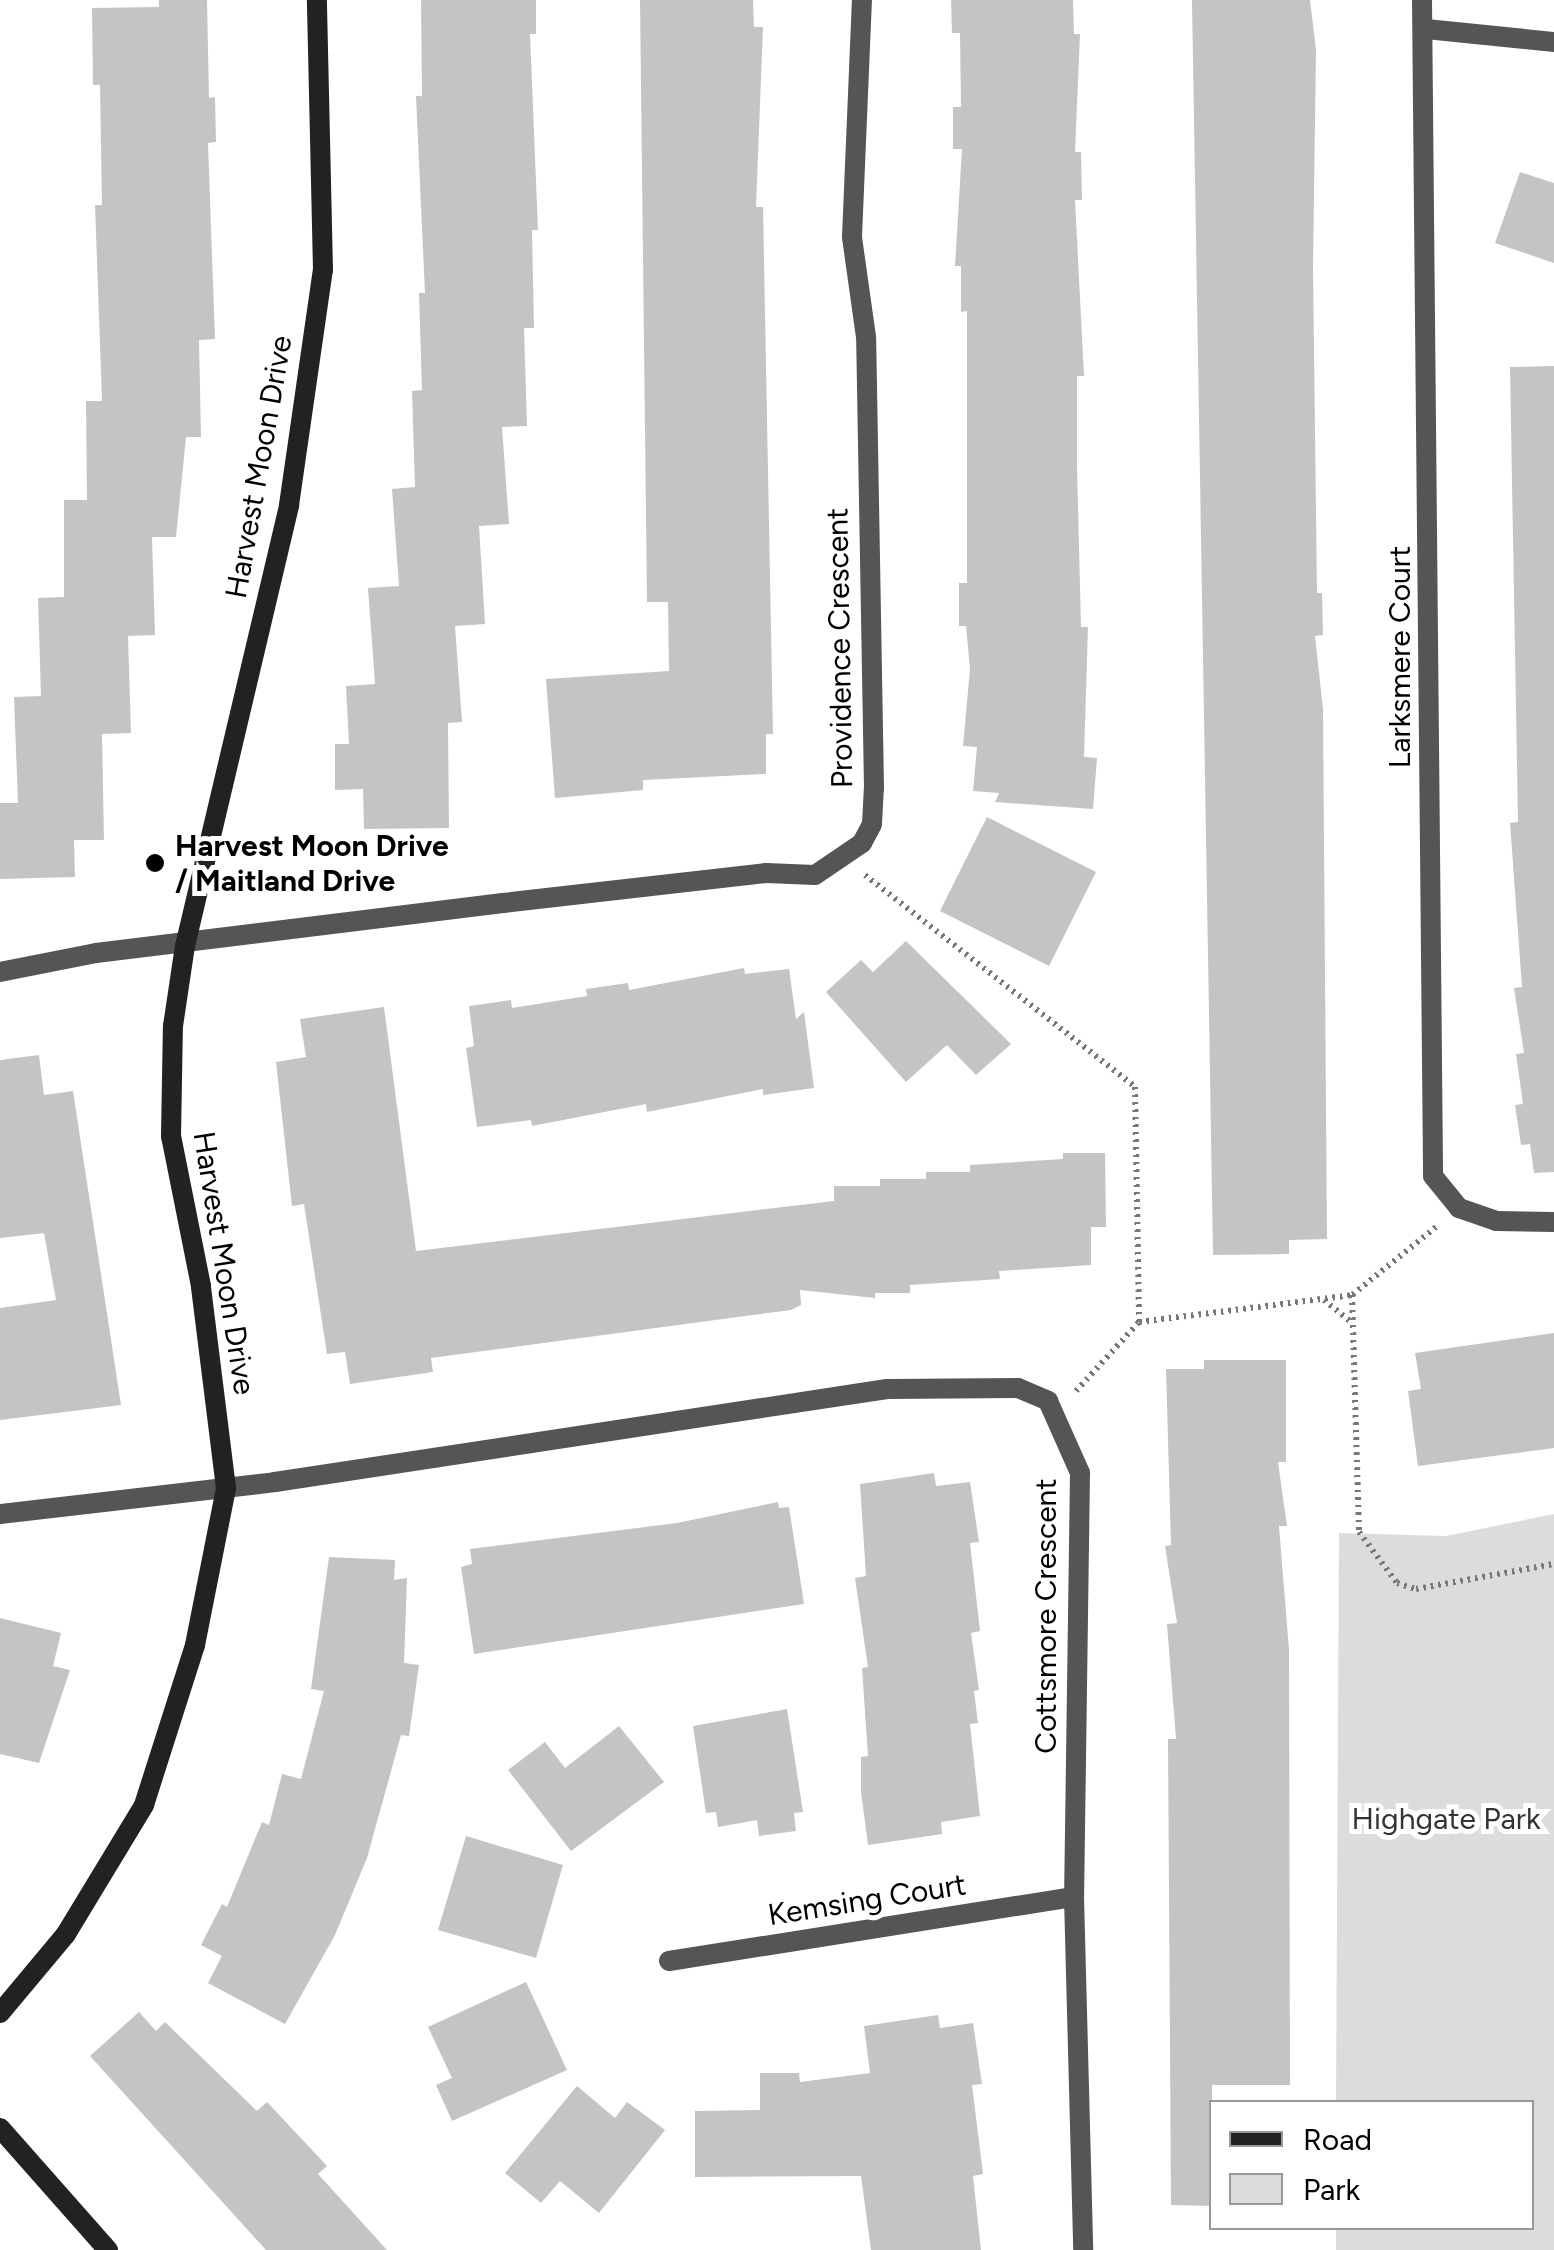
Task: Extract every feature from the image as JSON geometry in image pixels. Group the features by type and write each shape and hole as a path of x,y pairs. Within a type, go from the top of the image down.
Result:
{"street":[{"name":"Harvest Moon Drive","path":"0,2014 66,1934 144,1805 195,1645 226,1488 201,1286 171,1136 173,1026 185,946 289,505 323,270 317,0"},
{"name":"Providence Crescent","path":"844,859 872,824 874,788 866,338 852,237 862,0"},
{"name":"Larksmere Court","path":"1422,0 1426,28 1433,1176 1459,1208"},
{"path":"1426,28 1554,42"},
{"path":"0,972 96,953 185,946 729,878 816,875 844,859"},
{"path":"1459,1208 1496,1221 1554,1222"},
{"path":"0,1514 226,1488 887,1389 1018,1388 1048,1401"},
{"name":"Cottsmore Crescent","path":"1048,1401 1080,1473 1074,1897 1083,2250"},
{"name":"Kemsing Court","path":"670,1961 1074,1897"},
{"path":"0,2128 108,2250"}],"path":[{"path":"844,859 1135,1087 1139,1322"},
{"path":"1048,1401 1074,1393 1139,1322 1352,1295 1459,1208"},
{"path":"1352,1295 1359,1532 1373,1555 1397,1583 1416,1589 1554,1564"},
{"path":"1323,1299 1353,1324"}],"green space":[{"name":"Highgate Park","path":"1554,1514 1554,2250 1336,2250 1336,2230 1534,2230 1534,2100 1336,2100 1339,1533 1446,1536"}],"building":[{"path":"159,0 207,0 209,98 215,97 216,142 208,143 215,339 199,340 201,437 186,437 176,537 152,537 155,635 128,636 131,733 102,734 104,840 74,840 75,877 0,879 0,803 18,803 14,697 41,696 38,598 64,597 64,500 87,500 86,401 102,401 95,205 102,205 100,85 93,85 92,8 159,7"},
{"path":"421,0 536,0 536,34 530,34 538,230 532,230 534,328 524,328 527,426 502,427 509,524 479,526 485,624 455,626 462,722 448,723 449,828 364,829 363,789 335,790 335,744 349,744 346,686 375,684 368,588 399,586 392,489 415,487 412,391 422,390 419,293 425,293 416,96 422,96"},
{"path":"640,0 753,0 754,27 763,27 756,207 763,207 773,734 766,734 766,774 643,780 643,790 555,798 546,679 669,671 668,602 647,602"},
{"path":"951,0 1073,0 1074,34 1080,34 1075,152 1081,152 1082,200 1075,200 1084,376 1077,376 1077,466 1081,627 1088,627 1084,757 1097,758 1093,809 995,802 999,793 973,791 977,747 963,746 970,669 966,626 959,626 959,583 967,583 967,311 961,312 961,266 955,266 962,149 953,149 953,107 961,107 960,33 952,33"},
{"path":"1192,0 1310,0 1316,50 1313,267 1317,593 1322,593 1323,635 1315,636 1323,709 1327,1239 1289,1240 1289,1254 1213,1255"},
{"path":"1520,172 1554,183 1554,263 1495,243"},
{"path":"1554,366 1554,1172 1534,1173 1530,1144 1521,1145 1515,1105 1523,1104 1516,1054 1524,1053 1514,988 1522,987 1510,823 1518,822 1510,367"},
{"path":"987,817 1096,872 1049,966 940,911"},
{"path":"906,941 1011,1044 976,1075 947,1045 906,1082 826,992 861,960 873,972"},
{"path":"744,968 745,974 789,969 796,1019 804,1012 814,1088 763,1095 763,1089 647,1112 646,1104 532,1126 531,1120 477,1127 466,1048 474,1046 469,1006 511,1000 512,1008 587,996 586,989 628,983 629,990"},
{"path":"384,1007 416,1251 834,1201 834,1186 880,1186 880,1179 926,1179 926,1172 970,1172 970,1165 1063,1159 1063,1153 1105,1153 1106,1227 1091,1227 1091,1265 999,1271 1000,1279 910,1285 910,1293 875,1293 875,1298 800,1290 801,1305 791,1310 431,1358 433,1372 350,1384 345,1352 327,1354 304,1204 292,1206 276,1062 306,1057 300,1019"},
{"path":"39,1055 44,1095 73,1091 121,1405 0,1420 0,1308 56,1300 44,1233 0,1238 0,1060"},
{"path":"1554,1333 1554,1448 1418,1466 1408,1391 1421,1389 1415,1353"},
{"path":"1204,1360 1286,1360 1286,1462 1278,1462 1287,1526 1279,1526 1289,1650 1290,2085 1212,2085 1209,2206 1171,2205 1168,1739 1176,1739 1167,1624 1177,1623 1165,1546 1171,1545 1166,1369 1204,1369"},
{"path":"934,1473 936,1486 970,1482 979,1542 970,1543 980,1631 971,1633 979,1690 974,1691 978,1723 970,1724 980,1816 941,1822 942,1834 868,1845 861,1757 868,1756 862,1668 868,1667 855,1578 866,1576 860,1484"},
{"path":"778,1502 779,1508 789,1507 804,1604 474,1654 461,1567 472,1564 470,1549 677,1523"},
{"path":"329,1557 395,1560 394,1580 407,1578 404,1663 419,1665 409,1736 401,1735 367,1858 335,1935 285,2024 208,1983 222,1956 201,1945 222,1904 227,1907 262,1822 269,1825 282,1774 301,1779 324,1691 311,1689"},
{"path":"0,1618 61,1633 53,1666 70,1670 39,1763 0,1754"},
{"path":"787,1709 803,1812 794,1813 796,1831 759,1836 757,1820 718,1827 716,1812 706,1813 693,1726"},
{"path":"619,1726 664,1782 571,1851 508,1770 545,1742 565,1768"},
{"path":"466,1836 563,1865 536,1958 438,1930"},
{"path":"526,1982 567,2070 452,2121 436,2085 452,2078 428,2027"},
{"path":"139,2012 156,2031 165,2022 257,2111 267,2102 327,2166 318,2174 387,2250 266,2250 90,2056"},
{"path":"938,2015 940,2028 973,2023 982,2084 972,2085 983,2174 973,2176 981,2250 871,2250 861,2176 695,2177 695,2111 760,2110 760,2073 799,2073 800,2082 870,2073 864,2026"},
{"path":"577,2086 615,2118 627,2102 665,2130 599,2213 560,2181 541,2203 505,2173"}],"place":[{"name":"Harvest Moon Drive / Maitland Drive","path":"155,863"}]}
